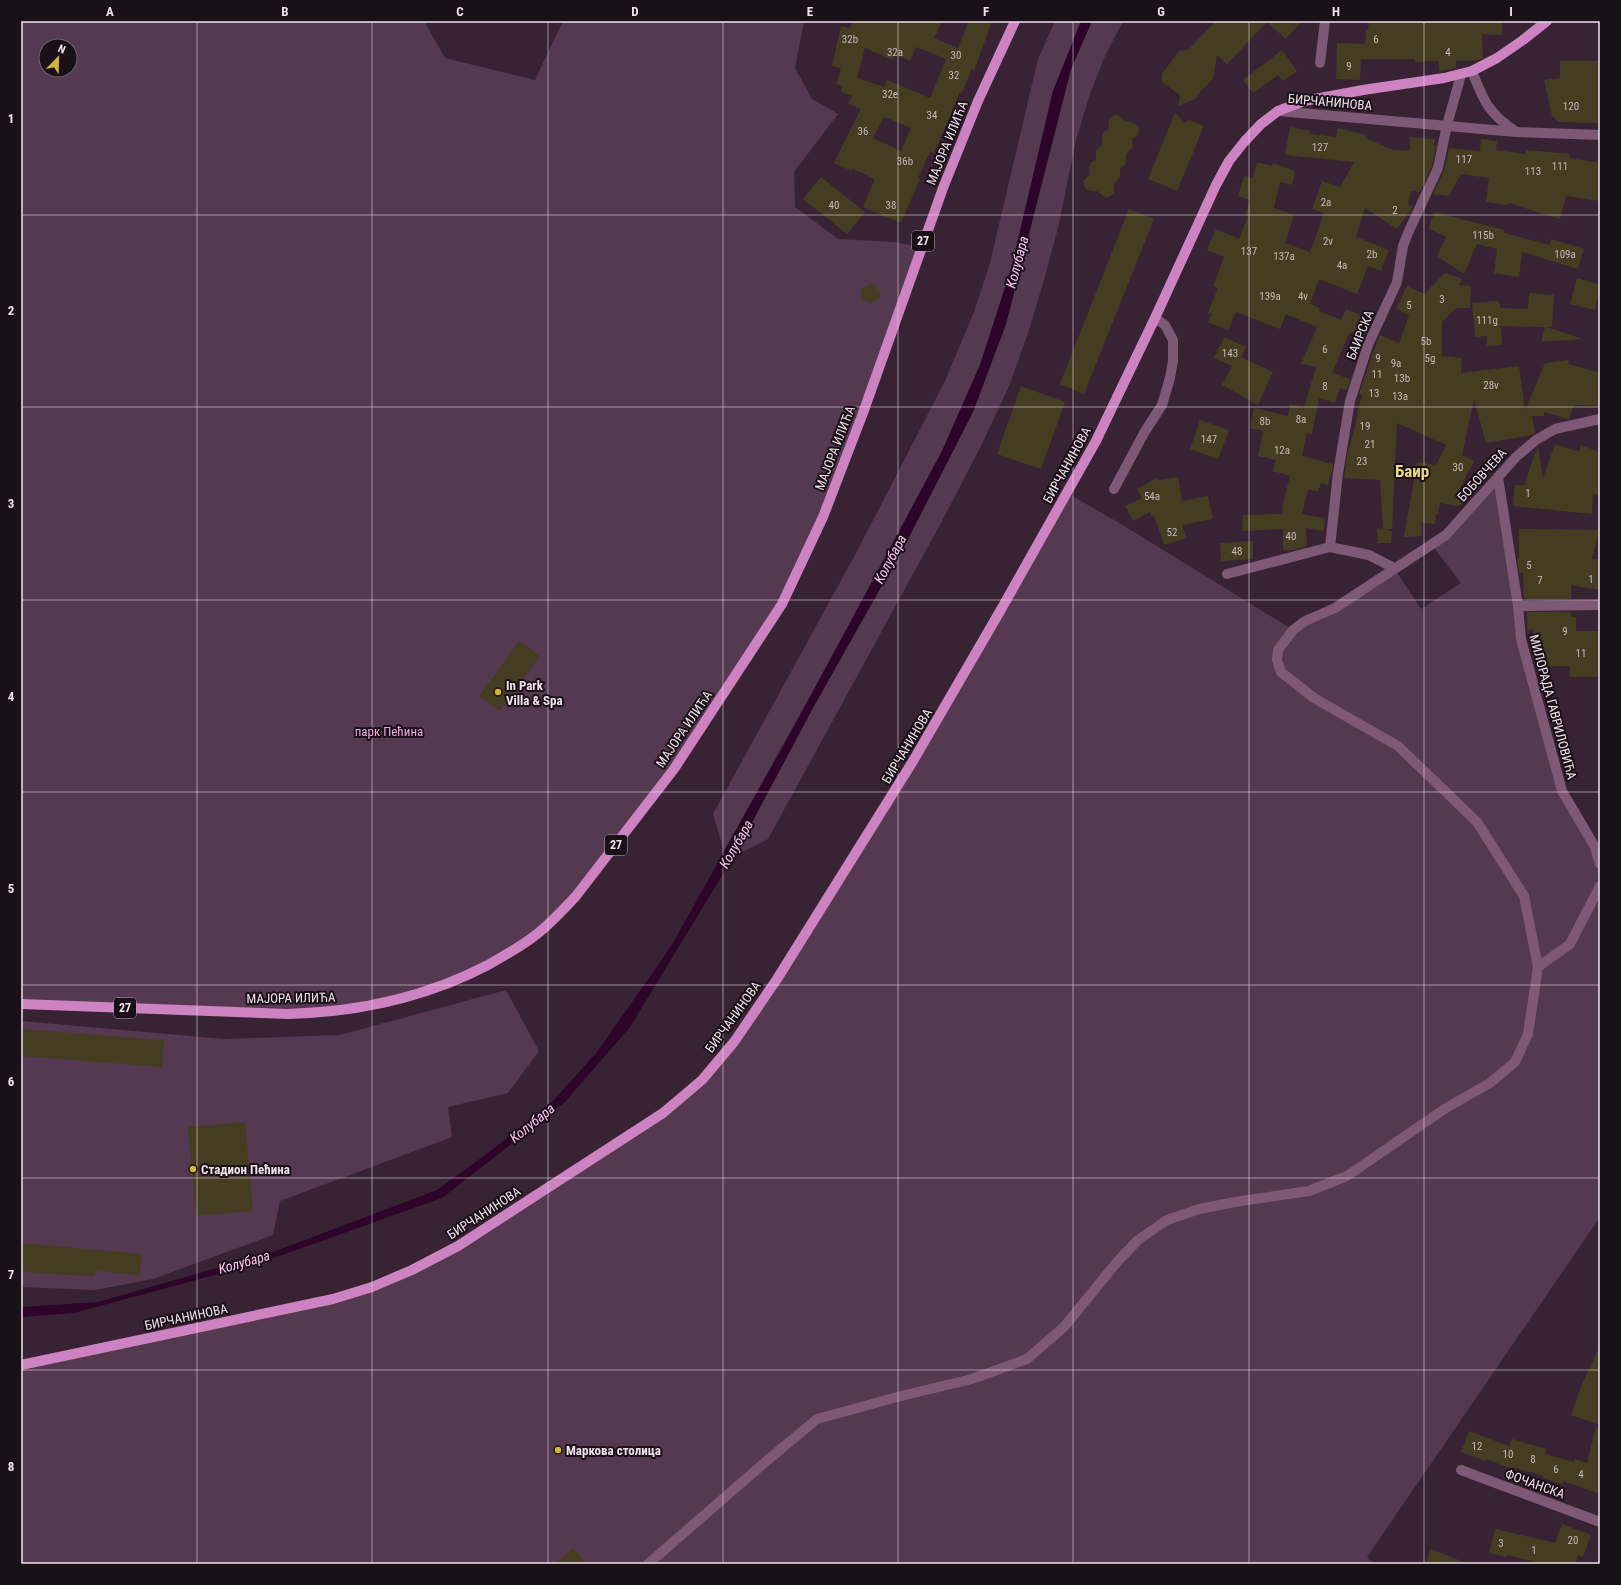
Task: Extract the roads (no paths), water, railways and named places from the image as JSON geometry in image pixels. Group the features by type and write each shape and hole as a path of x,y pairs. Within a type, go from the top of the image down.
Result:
{"main road":[{"name":"МАЈОРА ИЛИЋА","path":"21,1004 288,1014 316,1013 372,1006 400,1000 431,990 480,969 530,939 559,914 576,896 674,769 782,604 823,517 863,413 943,188 978,101 1014,21"},
{"path":"1278,111 1304,101 1363,90 1461,75 1497,58 1547,21"},
{"name":"БИРЧАНИНОВА","path":"21,1365 333,1298 372,1287 412,1270 458,1246 663,1113 702,1080 734,1042 777,979 917,755 1096,441 1229,160 1257,129 1278,111"}],"street":[{"path":"1320,63 1325,21"},
{"path":"1472,71 1483,100 1491,111 1516,132"},
{"name":"БАИРСКА","path":"1330,547 1338,473 1350,401 1368,345 1393,292 1408,232 1438,168 1447,125 1461,75"},
{"name":"БИРЧАНИНОВА","path":"1278,111 1516,132 1600,135"},
{"path":"1114,489 1144,433 1162,405 1170,378 1173,361 1174,340 1165,325 1155,318"},
{"name":"БОБОВЧЕВА","path":"648,1564 817,1419 901,1396 972,1379 1027,1359 1064,1327 1117,1262 1138,1240 1167,1220 1206,1207 1309,1191 1348,1176 1446,1108 1490,1083 1515,1062 1528,1034 1538,967 1524,896 1477,822 1398,746 1314,698 1281,672 1277,660 1278,650 1293,630 1305,621 1335,608 1446,535 1526,448 1546,434 1574,424 1600,419"},
{"name":"МИЛОРАДА ГАВРИЛОВИЋА","path":"1498,477 1518,606 1521,639 1562,791 1595,847 1600,864"},
{"path":"1227,574 1330,547 1369,555 1394,568"},
{"path":"1518,606 1600,605"},
{"path":"1538,967 1570,944 1600,886"},
{"name":"ФОЧАНСКА","path":"1461,1470 1600,1522"}],"water":[{"name":"Колубара","path":"1081,21 1092,21 1071,69 1006,324 973,412 907,541 814,706 734,856 630,1027 565,1102 442,1198 263,1262 74,1313 21,1317 21,1307 98,1302 273,1252 437,1190 492,1150 554,1100 597,1052 670,948 795,725 942,451 980,365 1011,269 1053,91"}],"place":[{"name":"In Park Villa & Spa","path":"498,692"},
{"name":"Стадион Пећина","path":"193,1169"},
{"name":"Маркова столица","path":"558,1450"}],"district":[{"name":"Баир","path":"1412,471"}],"park label":[{"name":"парк Пећина","path":"389,731"}]}
